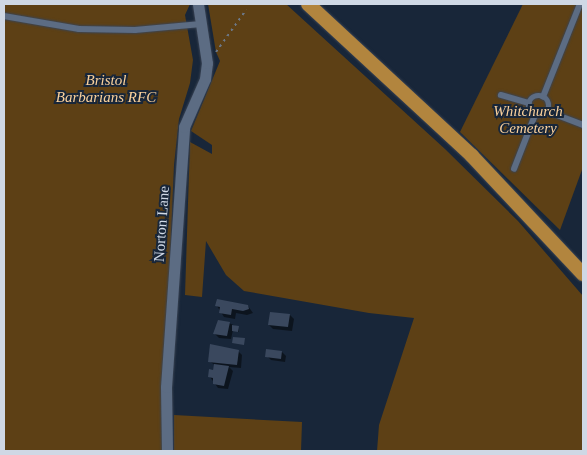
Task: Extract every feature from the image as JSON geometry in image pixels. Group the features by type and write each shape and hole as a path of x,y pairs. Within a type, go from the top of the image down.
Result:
{"highway":[{"path":"308,4 472,156 583,274"}],"street":[{"name":"Norton Lane","path":"167,451 166,386 184,126 205,79 207,64 198,4"}],"lane":[{"path":"543,97 580,4"},
{"path":"4,16 79,29 135,30 201,24"},
{"path":"501,94 529,104"},
{"path":"529,104 535,97 543,97"},
{"path":"529,104 531,112 535,115 544,115 549,106 543,97"},
{"path":"547,111 583,125"},
{"path":"514,169 535,115"}],"path":[{"path":"216,52 246,10"}],"green space":[{"name":"Bristol Barbarians RFC","path":"4,4 190,4 185,15 193,60 190,83 179,119 174,165 162,451 4,451"},
{"path":"208,4 286,4 445,149 518,221 583,296 583,451 377,451 379,425 414,318 369,313 244,291 226,275 206,241 202,297 185,295 190,142 212,154 212,145 191,131 220,61 216,52"},
{"name":"Whitchurch Cemetery","path":"523,4 576,4 583,6 583,167 560,230 460,132"},
{"path":"174,415 302,422 301,451 174,451"}],"building":[{"path":"217,299 248,305 249,309 243,311 232,309 231,315 219,313 220,307 215,306"},
{"path":"270,312 290,314 288,327 268,325"},
{"path":"218,320 230,322 227,336 213,334"},
{"path":"232,325 239,326 238,332 232,331"},
{"path":"233,337 245,338 244,345 232,343"},
{"path":"210,344 239,350 237,365 208,362"},
{"path":"266,349 282,351 281,359 265,357"},
{"path":"214,364 229,366 224,386 213,384 213,378 208,377 209,369 213,370"}]}
